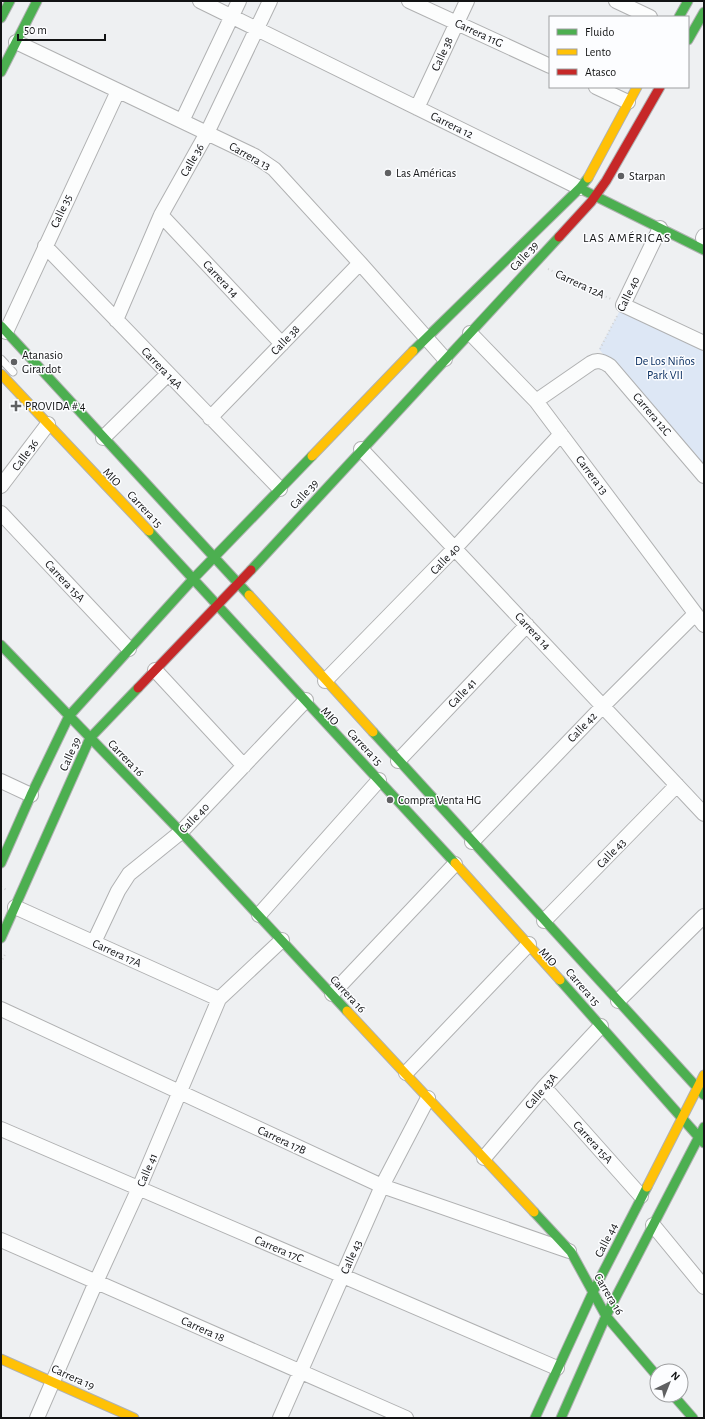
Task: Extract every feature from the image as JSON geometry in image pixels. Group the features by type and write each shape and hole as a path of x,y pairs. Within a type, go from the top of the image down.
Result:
{"street":[{"path":"1,18 10,1"},
{"path":"1,72 37,1"},
{"name":"Carrera 12","path":"200,1 417,108 584,184 606,189"},
{"path":"182,121 239,1"},
{"name":"Calle 36","path":"116,320 161,215 207,133 270,1"},
{"name":"Carrera 11G","path":"409,1 549,66"},
{"name":"Calle 38","path":"417,108 468,1"},
{"path":"616,1 648,16"},
{"path":"680,16 688,1"},
{"path":"689,38 704,12"},
{"name":"Carrera 13","path":"16,42 255,156 274,169 445,359"},
{"path":"598,88 628,102"},
{"name":"Calle 39","path":"1,863 31,795 69,716 198,573 426,338 584,184 636,88"},
{"name":"Calle 39","path":"1,938 90,738 222,599 596,196 606,189 659,88"},
{"name":"Calle 35","path":"3,329 45,246 118,90"},
{"name":"Carrera 12","path":"584,184 596,196 660,228 702,239"},
{"name":"Carrera 14","path":"161,215 282,344"},
{"name":"Calle 40","path":"623,305 660,228"},
{"name":"Carrera 14A","path":"45,246 280,489"},
{"name":"Calle 38","path":"210,418 360,263"},
{"path":"623,305 704,344"},
{"name":"Carrera 15","path":"3,329 103,438 233,587 322,684 398,761 468,844 542,925 618,1001 702,1100"},
{"name":"Carrera 13","path":"470,333 536,401 704,625"},
{"path":"536,401 594,361"},
{"name":"Carrera 12C","path":"594,361 602,361 610,366 704,476"},
{"name":"Carrera 15","path":"1,374 48,424 198,573 309,697 379,780 529,944 601,1026 685,1111 702,1132"},
{"path":"103,438 168,374"},
{"name":"Calle 36","path":"1,486 48,424"},
{"name":"Calle 40","path":"322,684 455,548 561,434"},
{"name":"Carrera 14","path":"361,449 704,814"},
{"name":"Carrera 15A","path":"1,513 129,649"},
{"name":"Calle 42","path":"468,844 695,614"},
{"name":"Calle 41","path":"398,761 527,625"},
{"name":"Carrera 16","path":"1,645 259,915 571,1252 606,1316 649,1367"},
{"path":"155,670 244,766"},
{"name":"Calle 40","path":"94,942 118,891 129,874 181,832 309,697"},
{"path":"259,915 379,780"},
{"path":"1,781 31,795"},
{"name":"Calle 43","path":"542,925 677,785"},
{"path":"332,994 455,864"},
{"name":"Carrera 17A","path":"15,907 220,999"},
{"path":"618,1001 704,916"},
{"name":"Calle 41","path":"37,1418 96,1282 139,1188 220,999 282,940"},
{"path":"406,1073 529,944"},
{"name":"Carrera 17B","path":"1,1009 382,1186 571,1252"},
{"name":"Calle 43A","path":"484,1158 544,1087 601,1026"},
{"name":"Calle 44","path":"535,1418 593,1292 685,1111 693,1091 704,1075"},
{"name":"Carrera 15A","path":"544,1087 641,1196"},
{"name":"Calle 43","path":"280,1418 382,1186 428,1098"},
{"name":"Carrera 17C","path":"1,1129 557,1368"},
{"path":"561,1418 606,1316 702,1132"},
{"path":"653,1225 704,1287"},
{"name":"Carrera 18","path":"1,1240 406,1418"},
{"name":"Carrera 19","path":"1,1359 134,1418"},
{"path":"678,1403 685,1415"}],"lane":[{"path":"1,359 17,376"},
{"name":"MIO","path":"329,715 628,1045"}],"path":[{"name":"Carrera 12A","path":"543,267 623,305"},
{"name":"Calle 40","path":"594,361 623,305"},
{"path":"1,963 7,950"}],"green space":[{"name":"De Los Niños Park VII","path":"623,305 704,343 704,475 599,349"}],"traffic: fast":[{"path":"1,18 10,1"},
{"path":"1,72 37,1"},
{"path":"680,16 688,1"},
{"path":"689,38 704,12"},
{"path":"413,351 580,188 588,178"},
{"path":"585,191 704,250"},
{"path":"251,570 559,237"},
{"path":"1,326 249,595"},
{"path":"1,863 31,795 69,716 194,578 312,456"},
{"path":"149,531 455,863"},
{"path":"1,645 181,832 347,1011"},
{"path":"1,938 90,738 138,688"},
{"path":"373,732 704,1095"},
{"path":"560,980 704,1143"},
{"path":"561,1418 606,1316 704,1127"},
{"path":"535,1418 593,1292 647,1187"},
{"path":"534,1212 571,1252 606,1316 649,1367"},
{"path":"680,1403 693,1418"}],"traffic: slow":[{"path":"588,178 636,88"},
{"path":"312,456 413,351"},
{"path":"1,374 149,531"},
{"path":"249,595 373,732"},
{"path":"455,863 560,980"},
{"path":"347,1011 534,1212"},
{"path":"647,1187 704,1075"},
{"path":"1,1359 134,1418"}],"traffic: jam":[{"path":"559,237 591,202 606,181 659,88"},
{"path":"138,688 251,570"}],"place":[{"name":"Las Américas","path":"388,173"},
{"name":"Starpan","path":"621,176"},
{"name":"Atanasio Girardot","path":"14,362"},
{"name":"PROVIDA # 4","path":"16,406"},
{"name":"Compra Venta HG","path":"390,800"}],"district":[{"name":"LAS AMÉRICAS","path":"627,238"}]}
